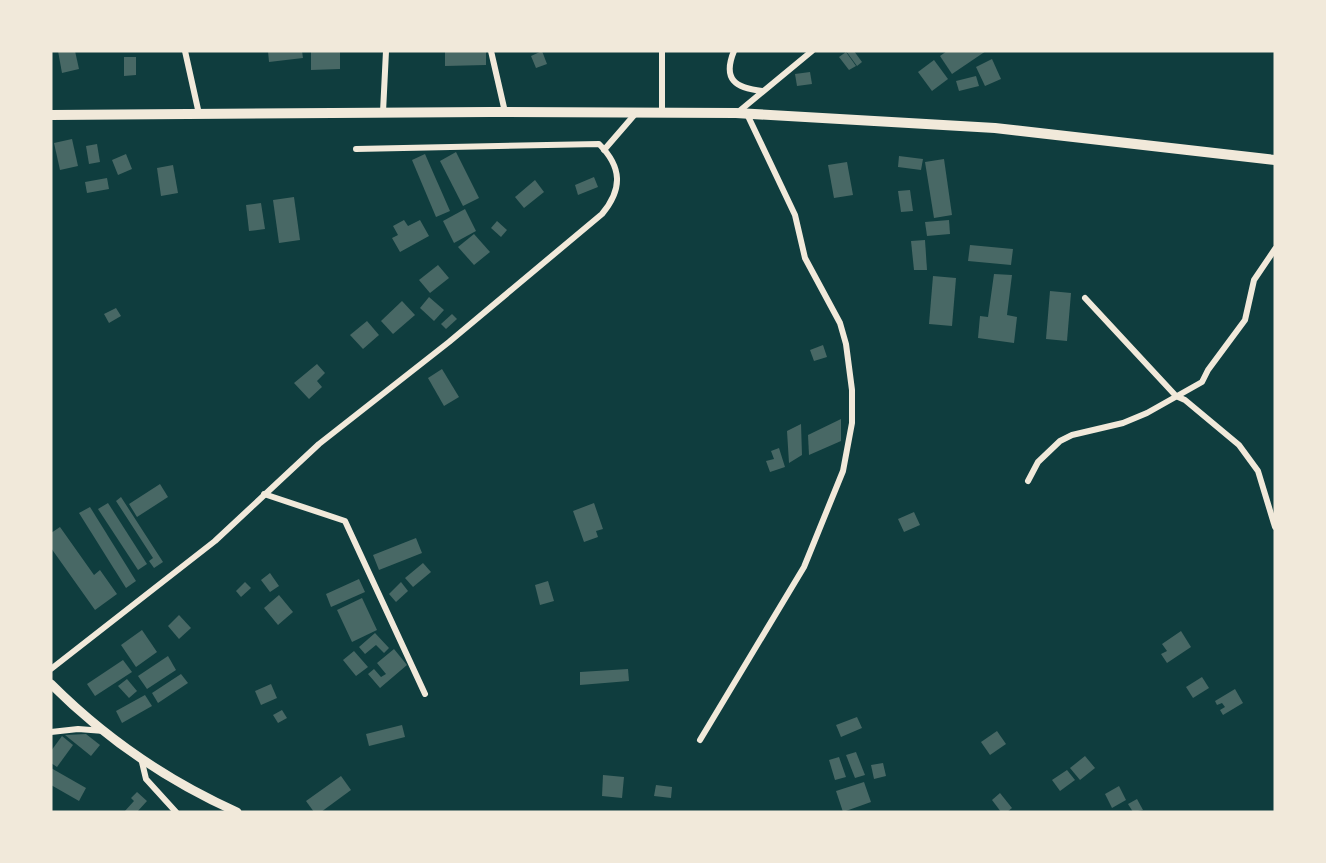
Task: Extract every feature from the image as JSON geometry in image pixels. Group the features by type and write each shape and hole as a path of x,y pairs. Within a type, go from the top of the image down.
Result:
{"main road":[{"path":"51,115 383,112 741,114 995,128 1275,160"},
{"path":"51,684 105,731 141,758 237,812"}],"street":[{"path":"185,51 199,114"},
{"path":"383,112 386,51"},
{"path":"491,51 505,112"},
{"path":"662,51 662,112"},
{"path":"734,51 730,70 734,82 740,88 762,91"},
{"path":"700,740 804,567 843,471 852,423 852,390 846,344 840,323 805,258 795,214 741,114 762,91 812,51"},
{"path":"604,150 636,113"},
{"path":"51,669 215,541 319,444 448,342 602,214 613,201 618,184 617,170 598,144 356,149"},
{"path":"1028,482 1038,462 1060,441 1072,435 1123,423 1147,413 1176,396 1187,393 1202,382 1208,370 1245,320 1254,280 1275,249"},
{"path":"1085,298 1176,396 1185,400 1239,445 1258,471 1275,527"},
{"path":"264,494 345,521 425,694"},
{"path":"51,732 78,729 105,731"},
{"path":"141,758 146,778 176,812"}],"building":[{"path":"58,51 75,51 79,69 62,73"},
{"path":"268,51 302,51 303,58 269,62"},
{"path":"311,51 340,51 340,69 311,70"},
{"path":"445,51 486,51 486,65 445,66"},
{"path":"542,51 547,64 536,68 531,56"},
{"path":"846,51 854,51 862,62 857,66"},
{"path":"947,51 986,51 952,74 940,56"},
{"path":"846,52 856,66 849,70 839,57"},
{"path":"124,57 136,57 136,75 124,76"},
{"path":"992,59 1001,79 985,86 976,67"},
{"path":"934,60 948,79 932,91 918,72"},
{"path":"810,72 812,84 797,86 795,74"},
{"path":"976,76 979,86 959,91 956,81"},
{"path":"72,139 78,166 60,170 54,143"},
{"path":"97,144 100,162 89,164 86,146"},
{"path":"456,152 479,198 463,206 440,161"},
{"path":"126,154 132,169 118,175 112,160"},
{"path":"425,154 450,211 436,217 412,160"},
{"path":"899,156 923,159 921,170 898,167"},
{"path":"944,159 952,215 934,218 925,162"},
{"path":"847,162 853,195 834,198 828,165"},
{"path":"173,165 178,193 161,196 157,168"},
{"path":"594,177 598,187 578,195 575,185"},
{"path":"107,178 109,189 87,193 85,182"},
{"path":"535,180 544,192 524,208 515,197"},
{"path":"910,190 913,211 901,212 898,191"},
{"path":"294,197 300,240 279,243 273,200"},
{"path":"261,203 265,229 249,231 246,205"},
{"path":"465,209 476,231 454,243 443,221"},
{"path":"404,220 408,226 420,220 429,236 400,252 392,238 398,235 393,226"},
{"path":"949,220 950,234 927,236 925,222"},
{"path":"497,221 507,230 501,237 491,228"},
{"path":"474,234 490,252 474,265 458,247"},
{"path":"925,240 927,270 914,270 911,241"},
{"path":"970,245 1013,249 1011,265 968,261"},
{"path":"438,265 449,278 430,293 419,280"},
{"path":"994,274 1012,275 1007,315 1017,317 1014,343 978,338 980,316 988,317"},
{"path":"933,276 956,278 952,326 929,324"},
{"path":"1050,291 1071,293 1067,341 1046,339"},
{"path":"429,297 444,310 434,321 420,308"},
{"path":"402,301 415,315 393,334 381,321"},
{"path":"116,308 121,316 109,323 104,314"},
{"path":"452,314 457,319 446,329 441,324"},
{"path":"367,321 379,335 363,349 350,335"},
{"path":"823,345 827,357 814,361 810,350"},
{"path":"317,364 325,373 317,381 322,387 309,399 294,383"},
{"path":"442,369 459,397 444,406 428,378"},
{"path":"841,419 841,441 809,455 808,435"},
{"path":"801,424 802,455 789,463 787,431"},
{"path":"779,448 785,467 770,472 766,461 774,459 771,451"},
{"path":"160,484 168,497 137,517 129,504"},
{"path":"121,497 163,562 154,568 149,561 153,558 116,501"},
{"path":"108,503 147,564 138,570 98,509"},
{"path":"594,503 603,529 596,531 598,537 584,542 573,511"},
{"path":"90,507 136,581 126,588 79,513"},
{"path":"914,512 920,525 904,532 898,519"},
{"path":"60,527 94,575 100,570 117,594 95,610 51,548 51,533"},
{"path":"416,538 422,553 379,570 373,555"},
{"path":"423,563 431,572 413,587 405,578"},
{"path":"270,573 279,586 270,592 261,580"},
{"path":"359,579 365,592 331,607 326,594"},
{"path":"548,581 554,601 540,605 535,585"},
{"path":"245,582 251,588 241,597 236,591"},
{"path":"401,582 408,591 396,602 389,594"},
{"path":"279,595 293,612 278,625 264,608"},
{"path":"362,598 377,630 352,642 337,610"},
{"path":"179,615 191,628 179,639 168,626"},
{"path":"142,630 157,652 136,667 121,645"},
{"path":"1181,631 1191,647 1167,663 1161,654 1167,651 1162,644"},
{"path":"375,633 389,648 384,653 376,645 365,654 359,647"},
{"path":"394,649 407,665 380,688 368,674 374,669 381,677 386,674 377,663"},
{"path":"354,651 368,667 356,676 343,660"},
{"path":"168,656 176,670 147,689 138,676"},
{"path":"123,660 132,672 95,696 87,684"},
{"path":"628,669 629,681 580,685 580,672"},
{"path":"181,674 188,683 158,703 152,693"},
{"path":"1202,677 1209,688 1193,698 1186,687"},
{"path":"127,679 137,691 129,698 118,686"},
{"path":"271,684 277,698 261,705 255,691"},
{"path":"1235,689 1243,703 1223,715 1220,710 1225,707 1222,703 1217,705 1215,701"},
{"path":"145,695 152,706 122,723 116,711"},
{"path":"282,710 287,718 278,723 273,715"},
{"path":"857,717 862,728 841,737 836,725"},
{"path":"402,725 405,737 369,746 366,734"},
{"path":"997,731 1006,744 990,755 981,742"},
{"path":"86,734 100,745 91,756 65,735"},
{"path":"62,736 73,745 57,767 51,763 51,751"},
{"path":"856,752 865,775 855,778 846,755"},
{"path":"1085,756 1095,768 1080,780 1070,768"},
{"path":"839,757 846,777 835,780 829,760"},
{"path":"883,763 886,776 874,779 871,765"},
{"path":"51,768 86,788 79,801 51,785"},
{"path":"1067,770 1075,780 1060,791 1052,780"},
{"path":"603,775 624,777 622,798 602,796"},
{"path":"341,776 351,790 321,812 314,812 306,801"},
{"path":"864,782 871,802 843,812 836,791"},
{"path":"656,785 672,787 671,798 654,796"},
{"path":"1119,786 1126,800 1112,808 1105,794"},
{"path":"137,792 147,801 137,812 124,812 134,801 131,798"},
{"path":"1000,793 1012,808 1007,812 1001,812 992,800"},
{"path":"1137,799 1143,810 1133,812 1128,804"}]}
